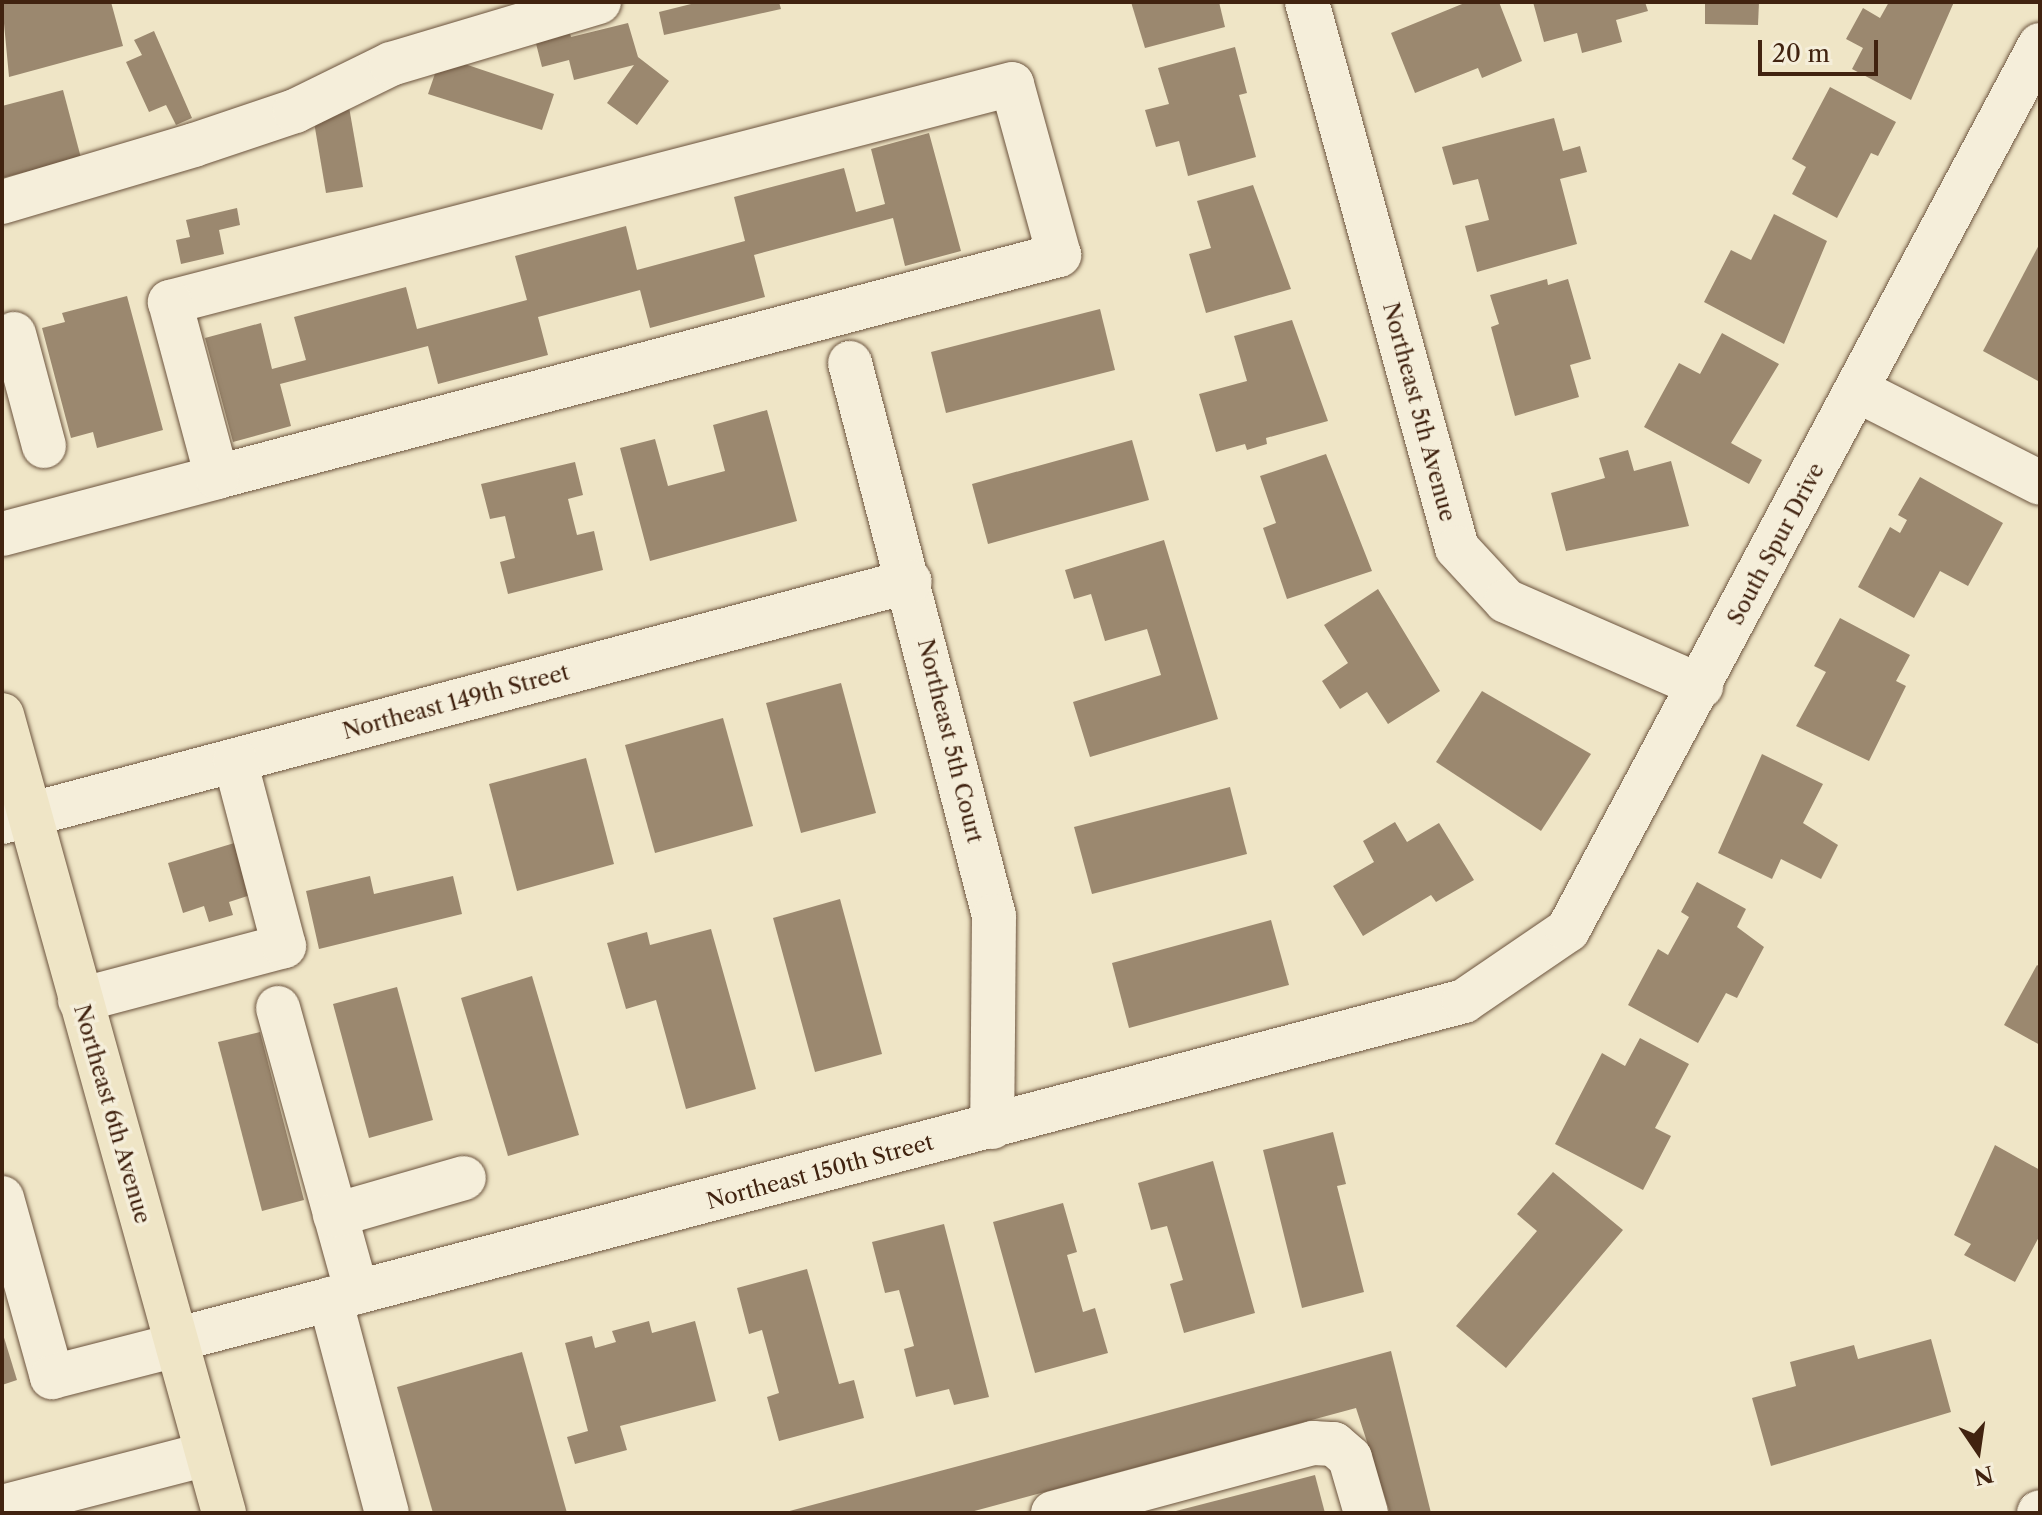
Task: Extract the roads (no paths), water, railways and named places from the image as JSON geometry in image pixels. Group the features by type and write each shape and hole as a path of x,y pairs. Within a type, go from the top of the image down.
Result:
{"main road":[{"name":"Northeast 6th Avenue","path":"2,715 16,819 80,1000 224,1513"}],"street":[{"path":"2,202 295,111 391,64 599,2"},
{"name":"Northeast 5th Avenue","path":"1307,2 1457,548 1506,601 1701,686"},
{"name":"South Spur Drive","path":"1464,1001 1568,930 1701,686 2040,45"},
{"path":"2,534 1059,255 1012,84 170,302 217,477"},
{"path":"14,334 15,392 44,446"},
{"name":"Northeast 5th Court","path":"850,363 910,581 994,916 992,1127"},
{"path":"1857,390 2040,483"},
{"name":"Northeast 149th Street","path":"16,819 910,581"},
{"path":"80,1000 284,946 235,760"},
{"name":"Northeast 150th Street","path":"2,1198 52,1377 343,1296 1464,1001"},
{"path":"278,1008 335,1215 343,1296 387,1513"},
{"path":"335,1215 464,1178"},
{"path":"1053,1513 1313,1443 1334,1444 1350,1458 1366,1513"},
{"path":"2,1507 207,1454"}]}
